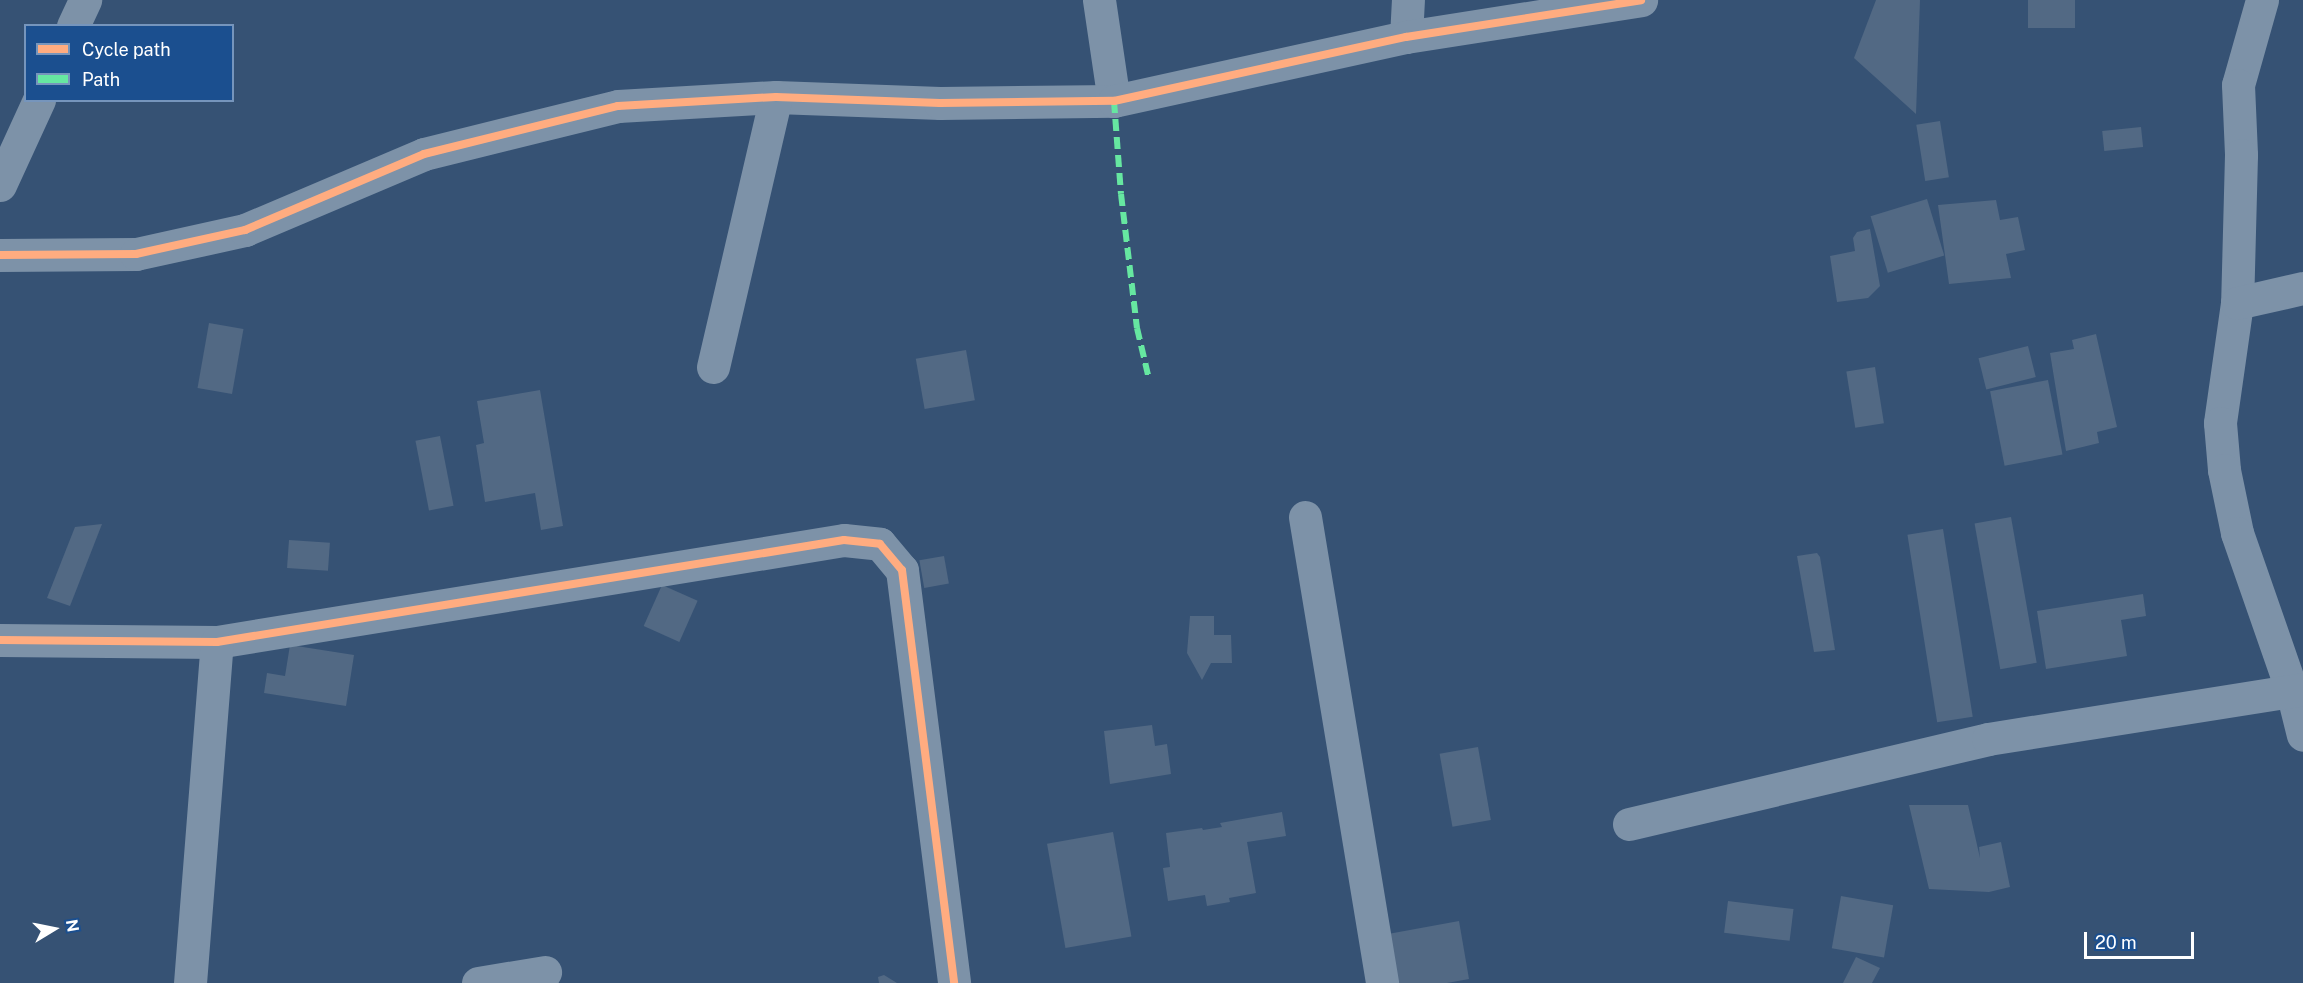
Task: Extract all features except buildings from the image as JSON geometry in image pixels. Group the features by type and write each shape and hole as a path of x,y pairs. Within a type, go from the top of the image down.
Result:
{"street":[{"path":"74,24 85,0"},
{"path":"1099,0 1114,101"},
{"path":"1406,37 1408,0"},
{"path":"0,255 136,254 245,230 424,154 618,106 776,97 940,103 1114,101 1406,37 1641,0"},
{"path":"2262,0 2238,85 2241,155 2237,303 2220,423 2224,470 2237,534 2298,690 2303,735"},
{"path":"713,367 776,97"},
{"path":"0,185 38,102"},
{"path":"2237,303 2303,288"},
{"path":"1305,517 1382,983"},
{"path":"0,640 217,642 844,540 880,544 902,570 954,983"},
{"path":"190,983 217,642"},
{"path":"1629,824 1988,739 2298,690"},
{"path":"478,983 545,972"}],"marked path":[{"path":"1114,101 1121,194 1137,328 1149,379"}],"cycle path":[{"path":"0,255 136,254 245,230 424,154 618,106 776,97 940,103 1114,101 1406,37 1641,0"},
{"path":"0,640 217,642 844,540 880,544 902,570 954,983"}]}
